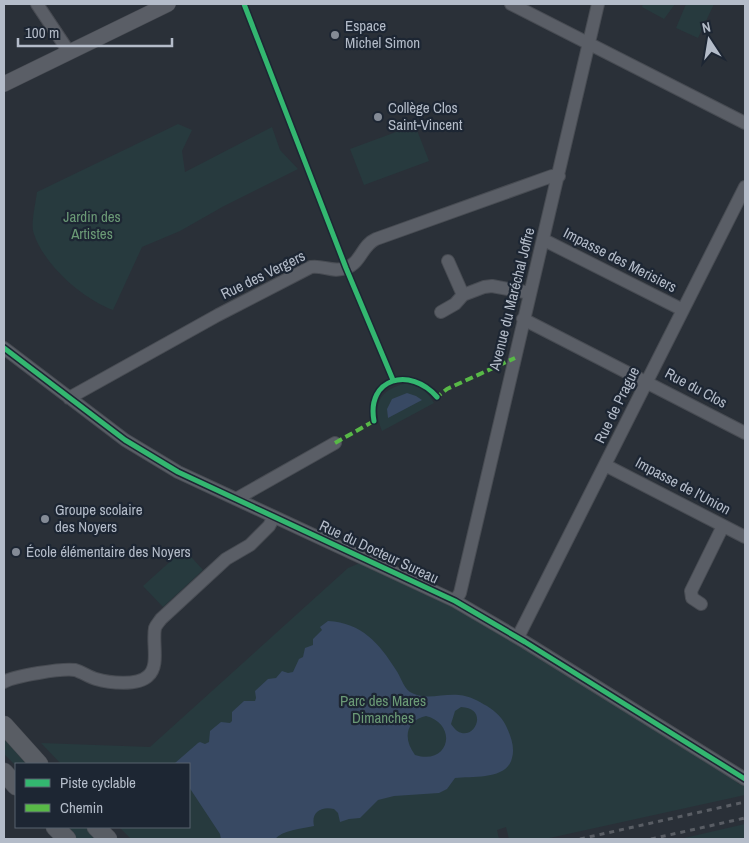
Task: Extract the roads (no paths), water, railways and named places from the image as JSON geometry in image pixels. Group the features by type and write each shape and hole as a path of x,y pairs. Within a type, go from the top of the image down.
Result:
{"main road":[{"path":"4,724 38,763"},
{"path":"4,772 15,785"},
{"path":"56,828 67,839"},
{"path":"97,828 108,839"}],"street":[{"path":"37,4 69,52"},
{"path":"4,84 168,4"},
{"path":"512,4 745,123"},
{"name":"Avenue du Maréchal Joffre","path":"455,601 460,593 598,4"},
{"name":"Rue des Vergers","path":"69,398 218,315 311,267 318,266 329,270 346,268 355,264 369,242 552,176 559,176"},
{"name":"Rue de Prague","path":"518,637 745,187"},
{"name":"Impasse des Merisiers","path":"544,240 682,310"},
{"path":"448,261 463,295"},
{"path":"441,312 455,304 463,295 484,286 530,293"},
{"name":"Rue du Clos","path":"524,319 745,433"},
{"name":"Rue du Docteur Sureau","path":"4,348 125,440 178,472 455,601 518,637 745,779"},
{"path":"236,499 336,442"},
{"name":"Impasse de l'Union","path":"605,465 745,537"},
{"path":"4,682 18,677 73,670 106,681 136,682 144,680 150,675 154,667 156,627 162,619 226,558 250,545 269,526 274,517"},
{"path":"701,604 692,598 691,591 723,526"}],"water":[{"path":"407,393 422,400 388,418 387,409 392,399"},
{"path":"328,621 360,630 383,651 406,687 416,695 463,696 474,699 490,708 503,721 511,739 513,754 509,765 504,770 488,776 455,778 447,789 439,793 394,796 378,800 360,818 340,822 338,813 334,809 329,808 318,811 315,814 314,826 287,832 275,839 221,839 220,834 190,789 190,763 175,763 198,743 205,744 209,742 210,731 221,722 230,723 232,721 232,712 244,701 255,701 255,691 268,679 276,678 282,671 293,672 299,659 303,657 305,648 313,645 313,639 322,630 320,627","holes":["461,707 471,709 476,714 475,726 471,731 465,733 458,731 451,724 455,711","426,716 436,720 443,727 446,735 446,743 442,750 436,755 427,757 415,755 409,743 408,731 410,726 419,718"]}],"railway":[{"path":"580,839 745,802"},
{"path":"651,839 745,818"}],"place":[{"name":"Espace Michel Simon","path":"335,35"},
{"name":"Collège Clos Saint-Vincent","path":"378,117"},
{"name":"Groupe scolaire des Noyers","path":"45,519"},
{"name":"École élémentaire des Noyers","path":"16,552"}],"park label":[{"name":"Jardin des Artistes","path":"92,226"},
{"name":"Parc des Mares Dimanches","path":"383,710"}]}
